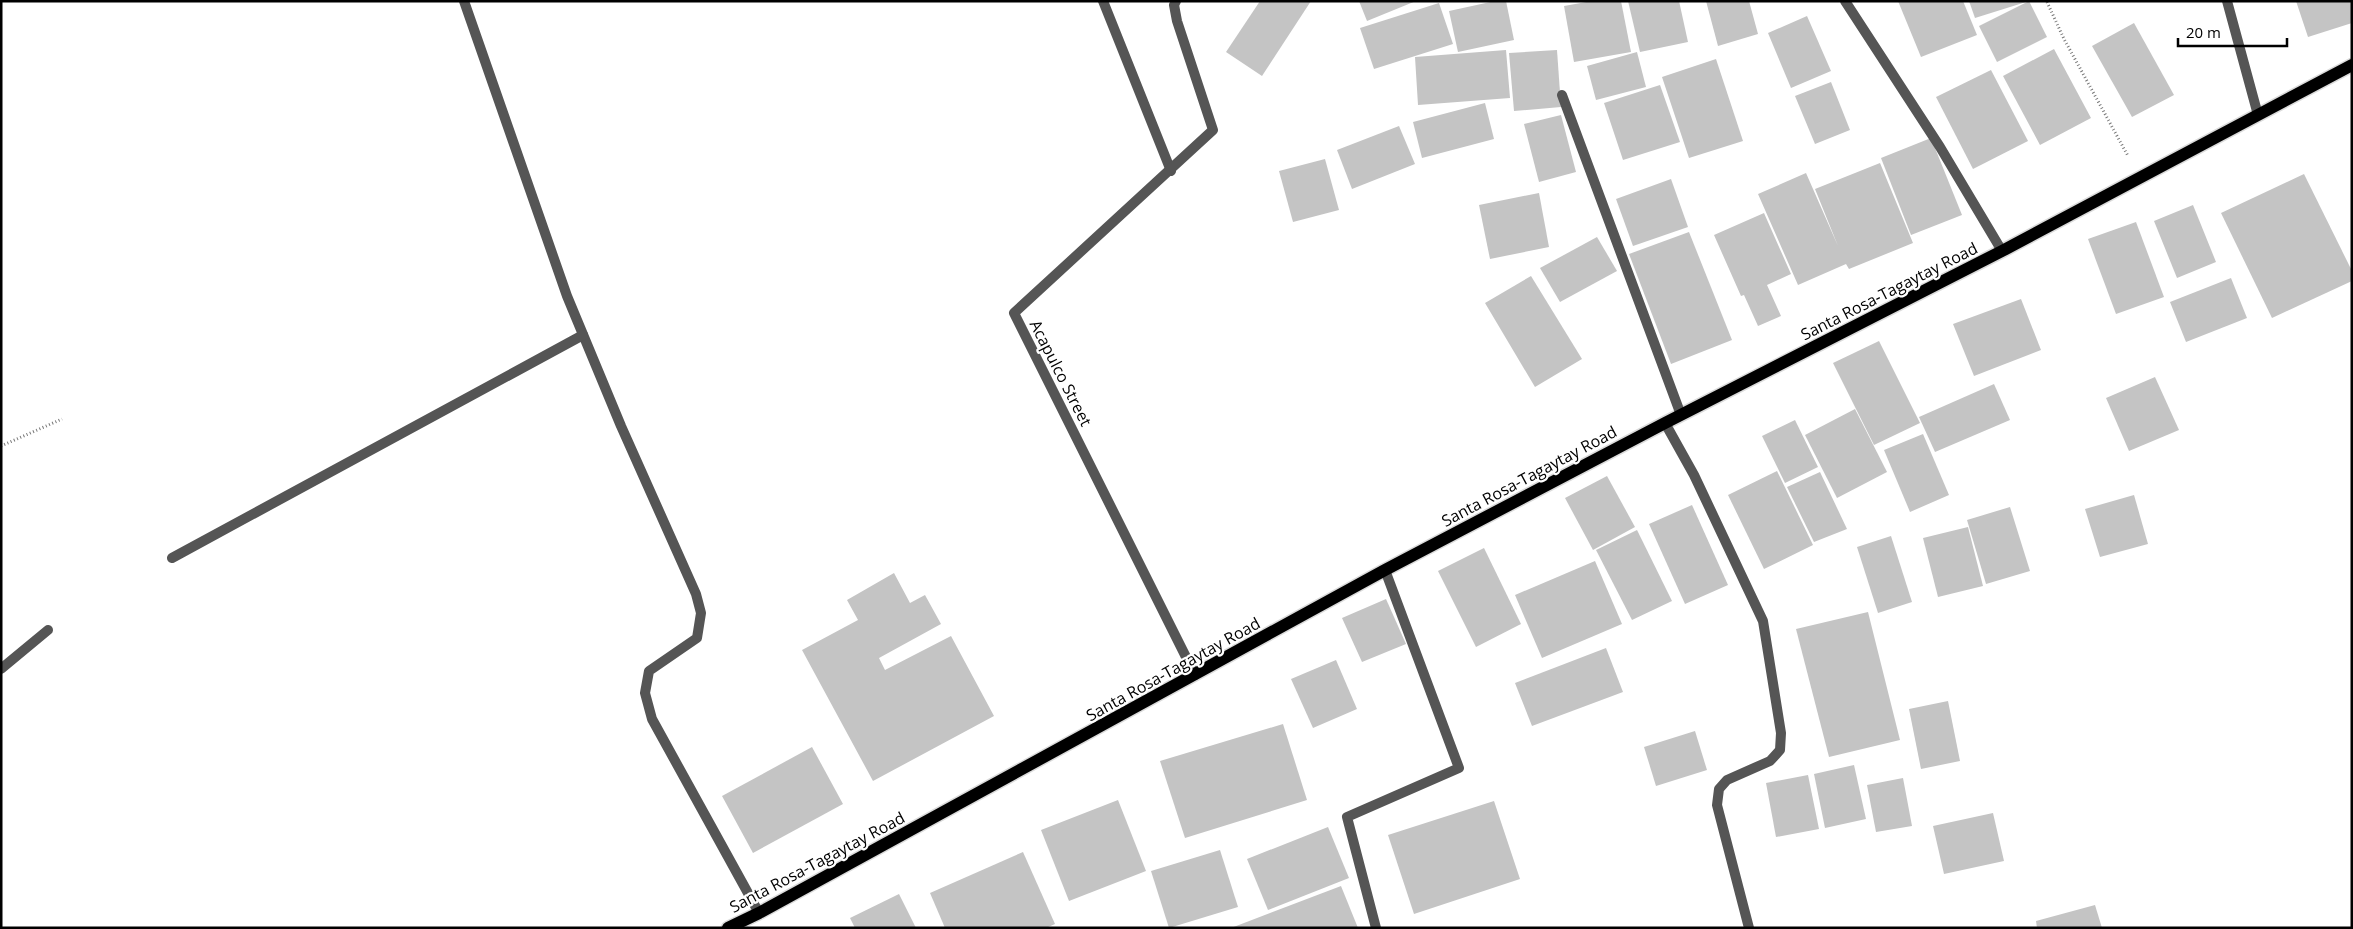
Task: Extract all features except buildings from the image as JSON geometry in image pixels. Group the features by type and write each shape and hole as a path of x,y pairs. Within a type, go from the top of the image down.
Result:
{"main road":[{"name":"Santa Rosa-Tagaytay Road","path":"728,928 759,913 1196,675 1385,570 1665,422 2002,251 2352,65"}],"street":[{"path":"464,1 567,296 621,426 696,594 702,613 697,638 649,671 645,693 652,718 759,913"},
{"path":"1103,1 1171,171"},
{"name":"Acapulco Street","path":"1176,1 1174,5 1177,21 1213,130 1171,171 1014,313 1196,675"},
{"path":"1845,1 1940,147 2002,251"},
{"path":"2227,1 2258,115"},
{"path":"1562,95 1681,415"},
{"path":"172,558 583,334"},
{"path":"1665,422 1694,475 1763,621 1781,733 1780,750 1770,761 1727,780 1720,789 1717,805 1749,928"},
{"path":"1376,928 1347,817 1459,768 1385,570"},
{"path":"1,670 48,630"}],"path":[{"path":"2047,2 2064,40 2141,178"},
{"path":"1,446 62,419"}]}
